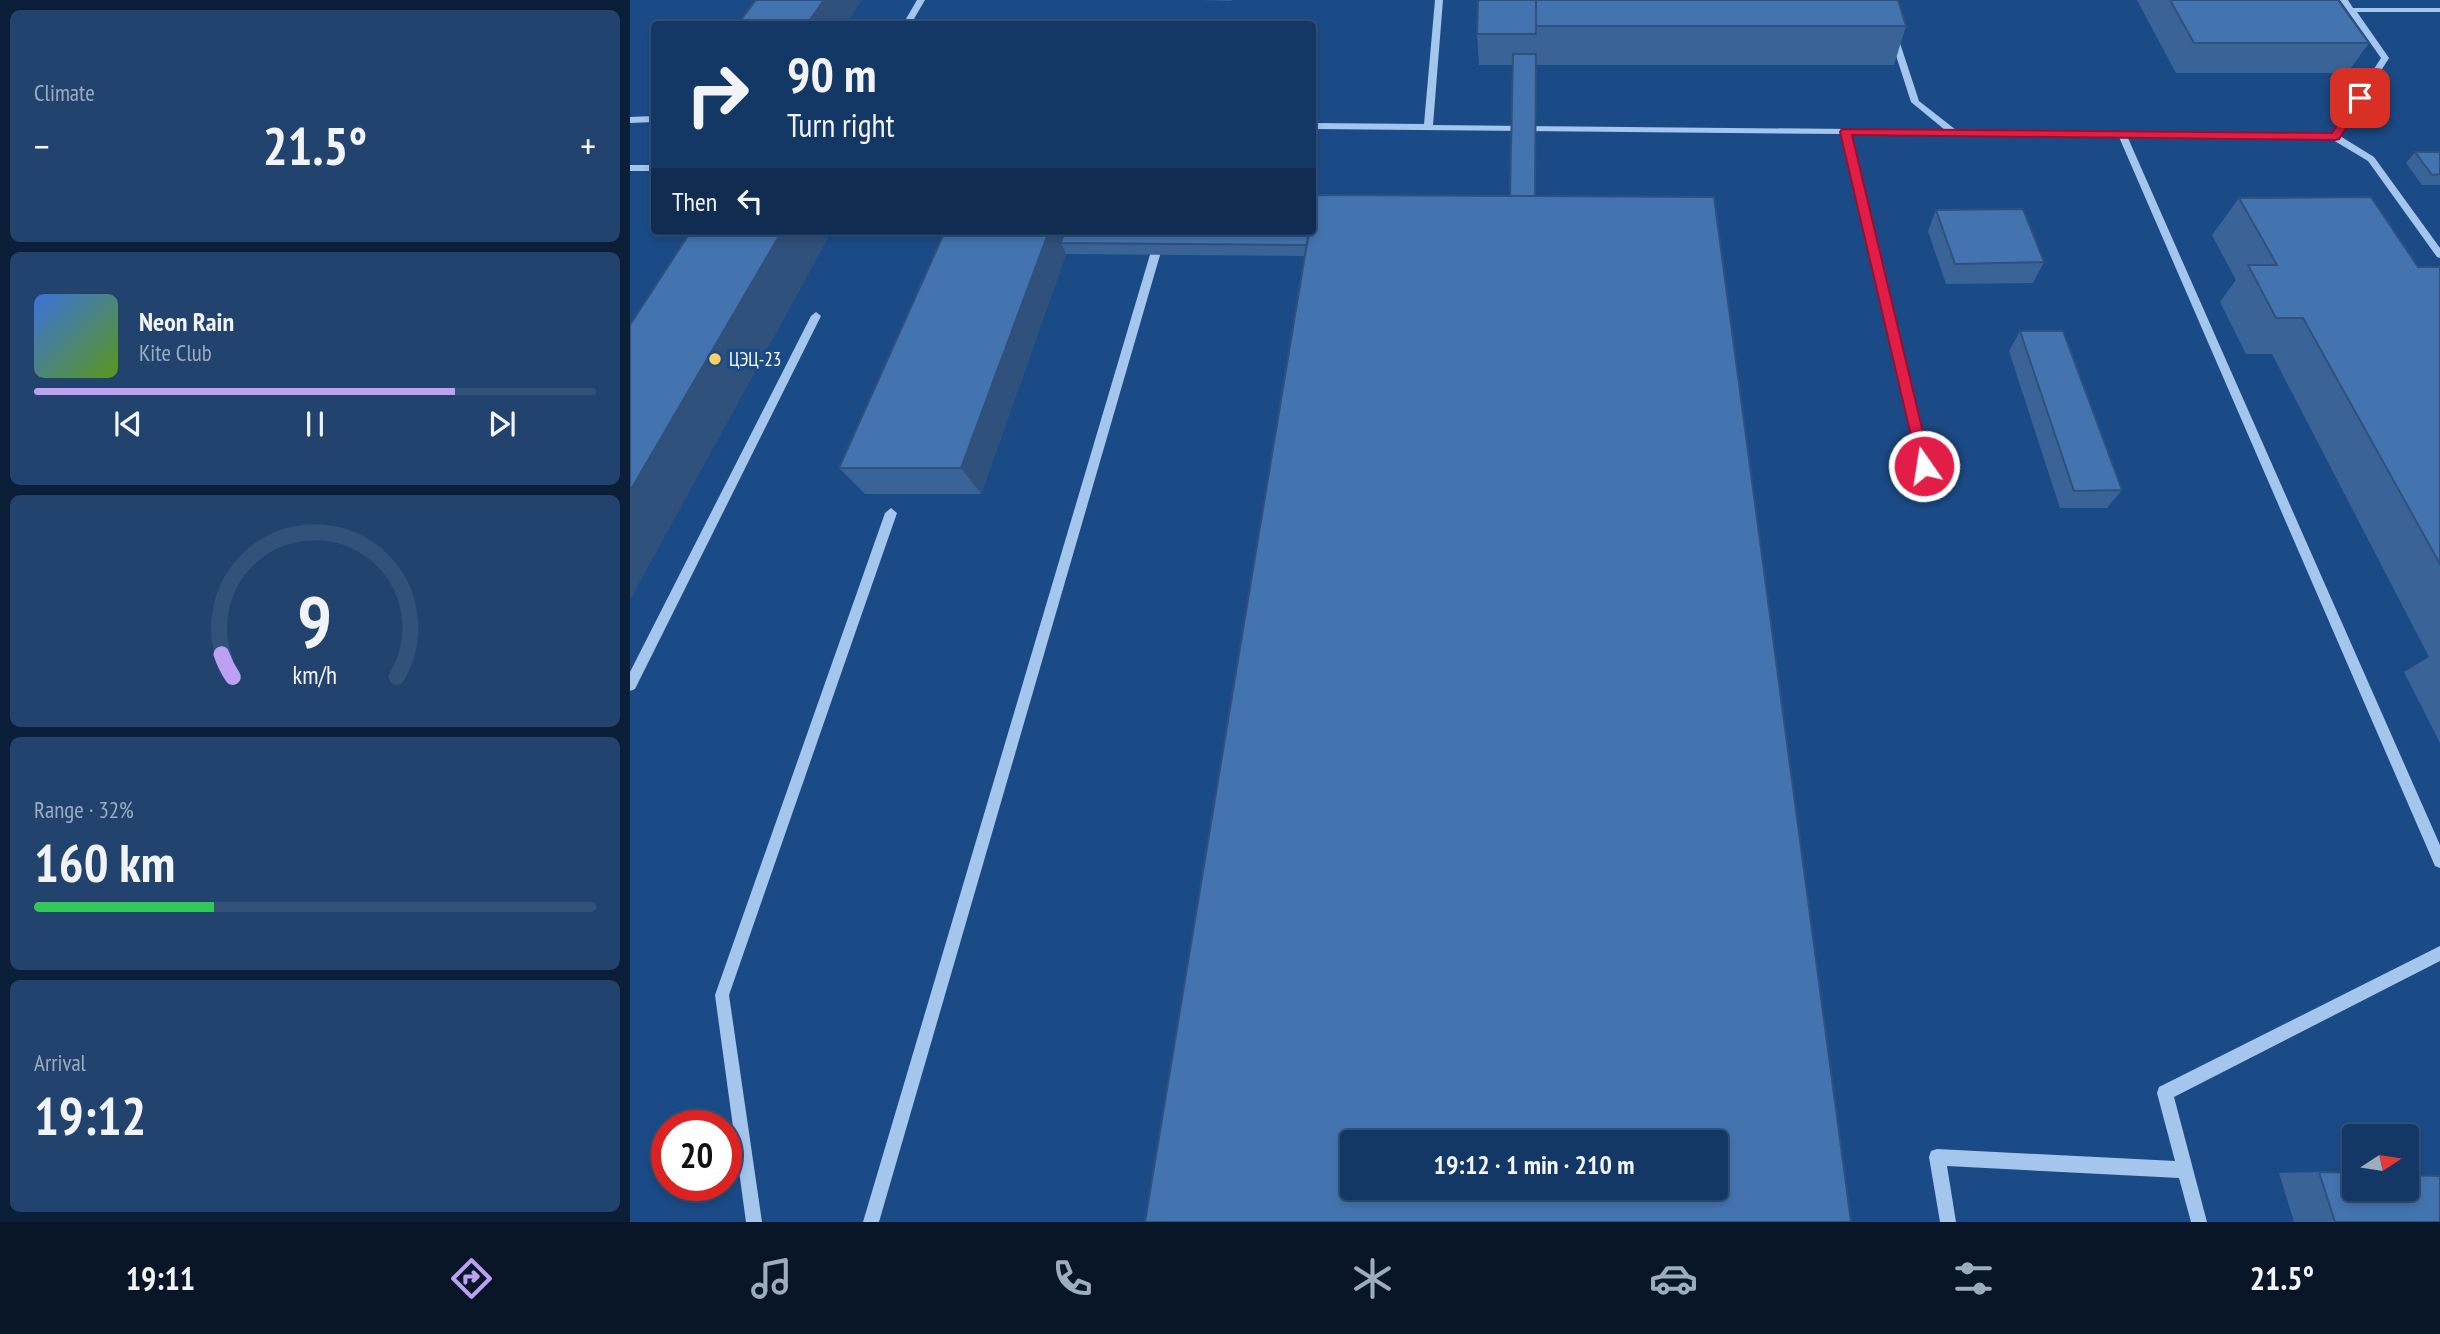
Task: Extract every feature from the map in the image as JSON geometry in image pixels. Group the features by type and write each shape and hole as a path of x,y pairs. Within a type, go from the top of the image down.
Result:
{"lane":[{"path":"910,21 921,0"},
{"path":"1428,127 1439,0"},
{"path":"2335,137 2385,58 2344,0"},
{"path":"2351,10 2440,10"},
{"path":"1891,27 1915,102 1955,133"},
{"path":"630,120 651,119"},
{"path":"1316,126 2335,137 2371,159 2440,255"},
{"path":"1846,132 1924,466"},
{"path":"2122,135 2440,861"},
{"path":"630,168 651,168"},
{"path":"871,1222 1161,235"},
{"path":"630,685 816,316"},
{"path":"754,1222 722,995 891,513"},
{"path":"2199,1222 2165,1093 2440,953"},
{"path":"1948,1222 1937,1157 2185,1170"}],"building":[{"path":"756,0 824,0 809,21 740,21"},
{"path":"1478,0 1536,0 1536,34 1477,34"},
{"path":"1536,0 1898,0 1906,26 1536,26"},
{"path":"2170,0 2338,0 2369,43 2194,43"},
{"path":"1513,54 1536,54 1535,196 1510,196"},
{"path":"2415,152 2440,152 2440,174 2432,175"},
{"path":"1316,195 1714,197 1851,1222 1145,1222 1308,235 1316,235"},
{"path":"2371,197 2418,267 2440,267 2440,564 2303,318 2276,318 2248,265 2277,265 2239,198"},
{"path":"2023,209 2044,262 1955,264 1936,210"},
{"path":"688,235 780,235 630,491 630,325"},
{"path":"943,235 1048,235 961,468 839,468"},
{"path":"1064,235 1308,235 1307,245 1061,243"},
{"path":"2020,331 2063,331 2122,490 2074,491"},
{"path":"2319,1172 2342,1173 2342,1201 2419,1201 2419,1175 2440,1176 2440,1222 2335,1222"}],"place":[{"name":"ЦЭЦ-23","path":"715,359"}],"route":[{"path":"1924,466 1846,132 2335,137 2360,98"}]}
